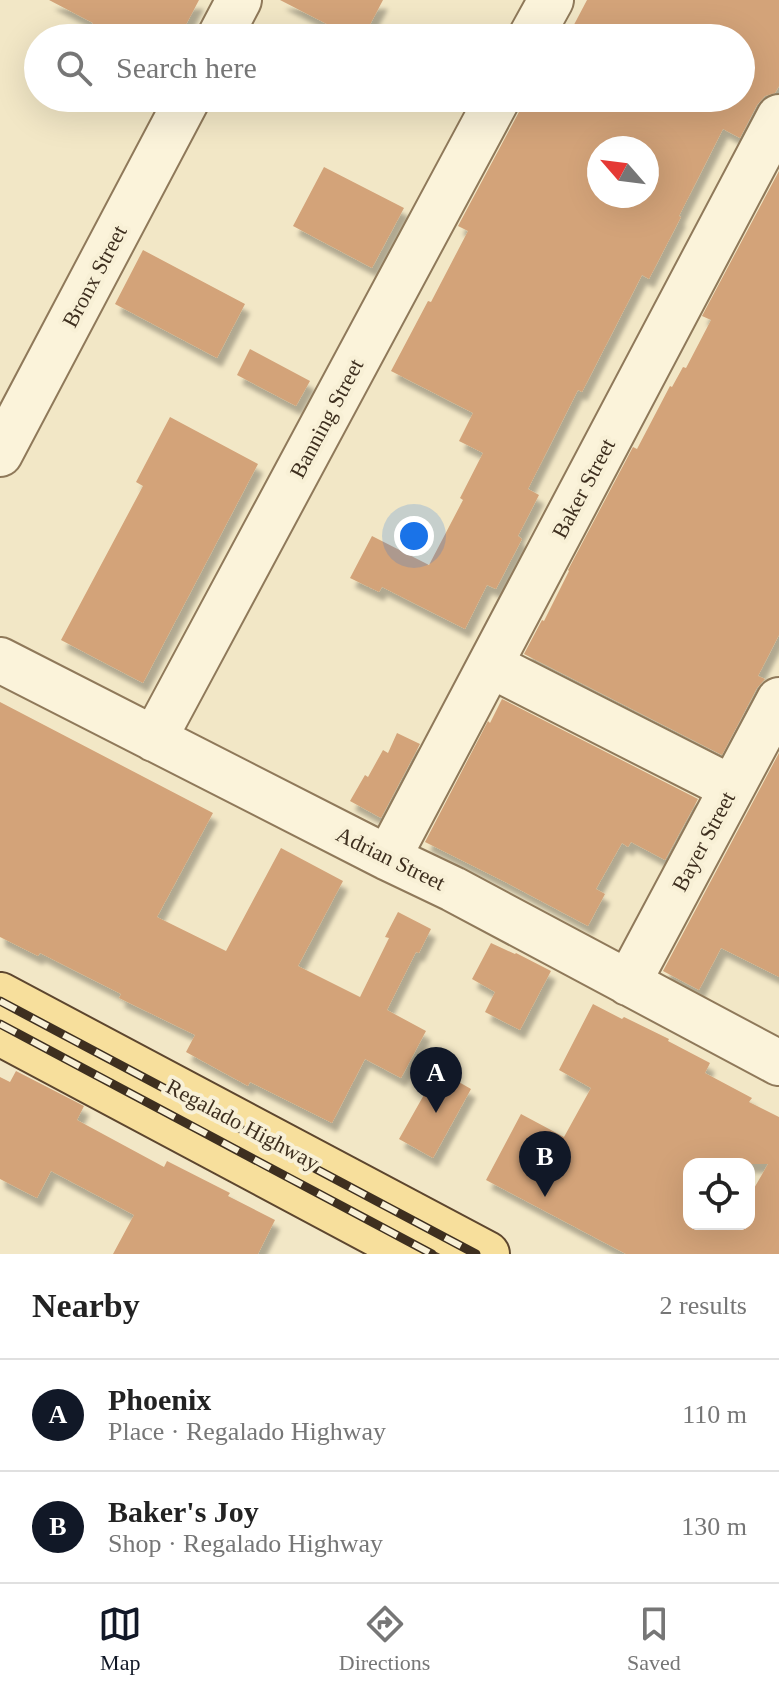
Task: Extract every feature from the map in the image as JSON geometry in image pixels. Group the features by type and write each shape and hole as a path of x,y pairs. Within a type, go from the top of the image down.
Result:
{"main road":[{"name":"Regalado Highway","path":"0,995 487,1254"},
{"name":"Regalado Highway","path":"0,1033 414,1254"}],"street":[{"path":"226,24 239,0"},
{"path":"538,24 551,0"},
{"name":"Bronx Street","path":"0,454 181,112"},
{"name":"Banning Street","path":"154,739 490,112"},
{"name":"Baker Street","path":"388,858 779,117"},
{"name":"Adrian Street","path":"0,660 453,889 779,1063"},
{"path":"490,665 732,788"},
{"name":"Bayer Street","path":"628,983 779,700"}],"building":[{"path":"49,0 199,0 186,24 93,23"},
{"path":"280,0 383,0 370,24 327,24"},
{"path":"587,0 779,0 779,86 775,93 765,96 755,109 755,24 574,24"},
{"path":"519,112 753,112 740,138 723,129 649,279 642,275 582,392 578,390 528,489 539,495 518,536 522,539 496,589 487,585 465,629 382,587 379,592 350,578 372,536 429,565 483,453 459,441 473,413 391,371 468,231 458,226"},
{"path":"324,167 404,208 372,268 293,226"},
{"path":"779,171 779,635 758,676 765,679 757,688 722,755 524,654 633,447 637,449 670,386 683,367 686,368 711,320 702,316"},
{"path":"143,250 245,304 217,358 115,304"},
{"path":"250,349 310,381 296,406 237,375"},
{"path":"170,417 258,464 143,683 61,640 143,486 136,482"},
{"path":"502,699 698,799 665,860 631,842 628,847 622,843 596,889 605,894 588,926 425,842"},
{"path":"0,702 213,813 157,917 226,951 281,848 343,881 298,966 360,997 398,912 431,929 387,1010 426,1031 401,1078 365,1059 332,1123 250,1082 248,1086 186,1052 195,1035 119,998 121,994 40,953 38,956 0,937"},
{"path":"397,733 420,744 381,818 350,801 383,750 388,753"},
{"path":"779,753 779,977 721,948 699,990 663,971"},
{"path":"491,943 551,971 520,1030 485,1012 495,992 472,979"},
{"path":"593,1004 669,1039 710,1063 705,1073 752,1098 749,1102 779,1117 779,1254 626,1254 486,1180 521,1114 564,1137 591,1088 559,1070"},
{"path":"438,1070 471,1089 433,1158 399,1139"},
{"path":"16,1071 84,1106 77,1120 164,1167 167,1161 275,1220 258,1254 113,1254 134,1215 51,1171 37,1198 0,1179 0,1077 10,1082"}],"railway":[{"path":"0,1001 476,1254"},
{"path":"0,1024 432,1254"}],"place":[{"name":"Phoenix","path":"436,1113"},
{"name":"Baker's Joy","path":"545,1197"}]}
